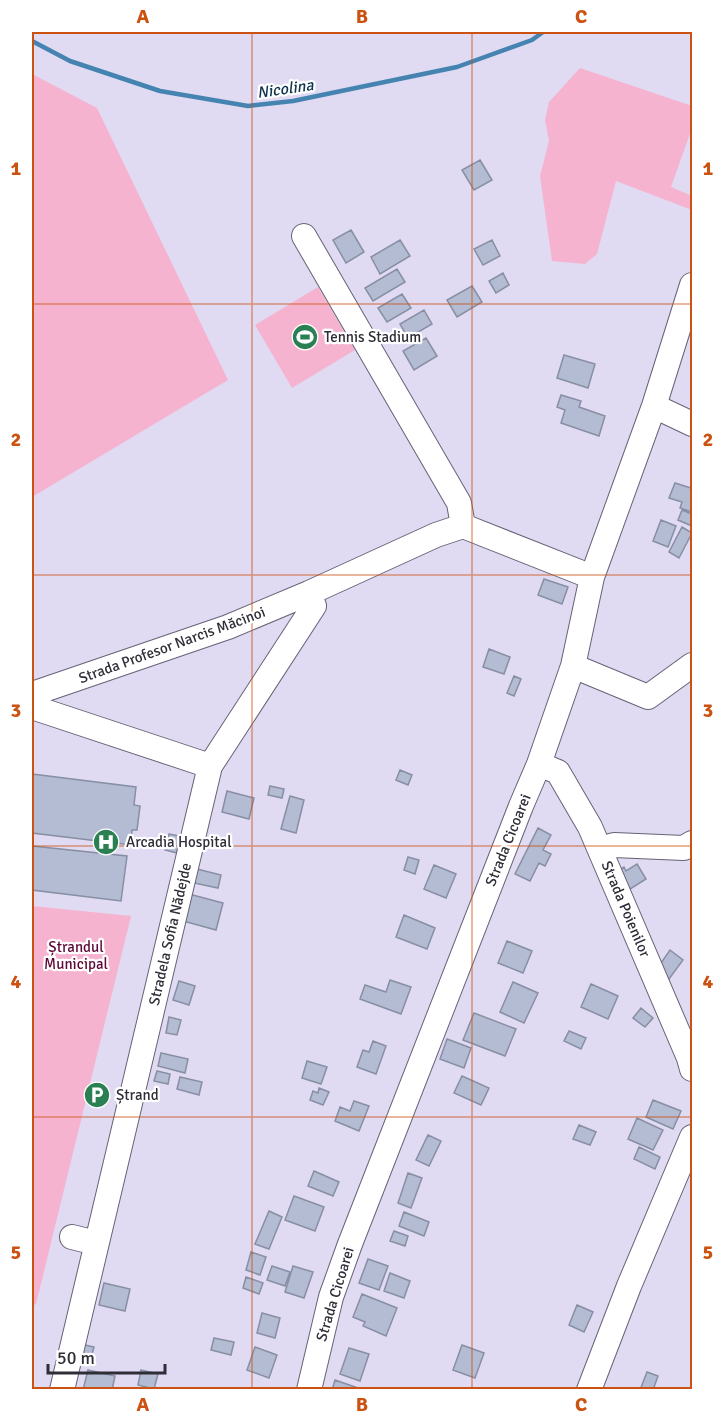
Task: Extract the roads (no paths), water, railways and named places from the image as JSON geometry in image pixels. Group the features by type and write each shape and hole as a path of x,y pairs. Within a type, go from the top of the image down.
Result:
{"street":[{"path":"304,236 459,503 463,526"},
{"name":"Strada Cicoarei","path":"309,1389 331,1297 350,1244 503,849 539,764 573,666 592,577 654,406 693,285"},
{"path":"654,406 693,424"},
{"path":"309,593 436,535 463,526 592,577"},
{"name":"Strada Profesor Narcis Măcinoi","path":"210,766 34,708 32,693 228,627 309,593"},
{"name":"Stradela Sofia Nădejde","path":"62,1389 210,766 314,606 309,593"},
{"path":"573,666 648,697 693,665"},
{"name":"Strada Poienilor","path":"539,764 558,772 600,849 693,1069"},
{"path":"600,849 614,845 684,848 693,843"},
{"path":"589,1389 629,1286 693,1137"},
{"path":"72,1237 96,1243"}],"waterway":[{"name":"Nicolina","path":"32,41 70,61 160,91 248,106 293,101 457,67 532,40 543,32"}],"place":[{"name":"Tennis Stadium","path":"305,337"},
{"name":"Arcadia Hospital","path":"106,842"},
{"name":"Ștrand","path":"97,1095"}],"park label":[{"name":"Ștrandul Municipal","path":"76,956"}]}
